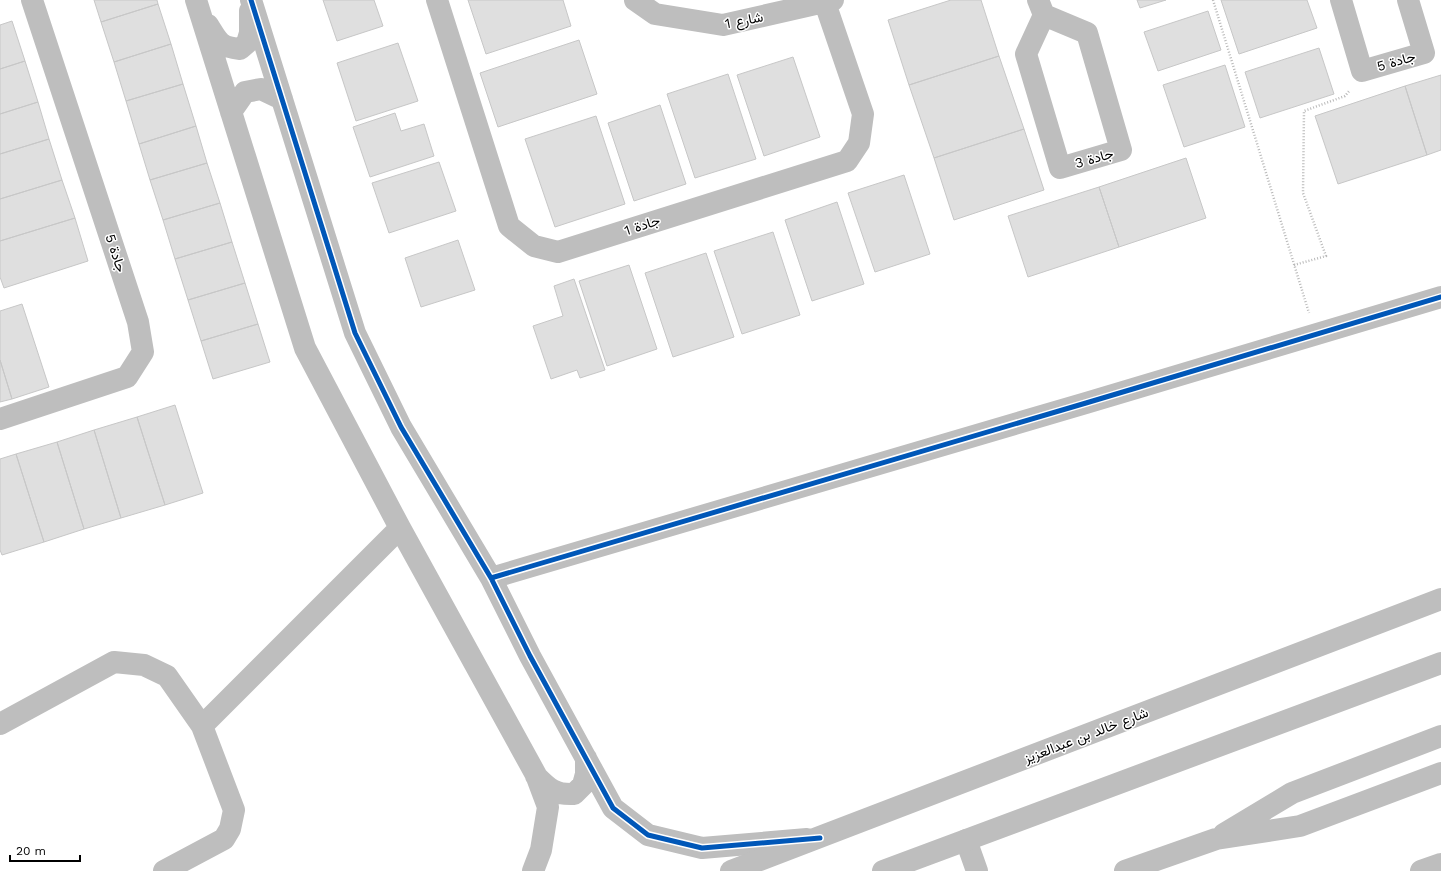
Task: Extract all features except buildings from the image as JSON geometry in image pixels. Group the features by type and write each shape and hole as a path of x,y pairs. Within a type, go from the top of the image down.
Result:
{"street":[{"name":"جادة 5","path":"0,419 128,377 142,352 136,315 32,0"},
{"path":"199,7 219,43 232,48 240,49 247,43 250,33 251,0"},
{"path":"251,0 355,333 401,427 491,578 530,656 613,808 648,835 702,848 820,838"},
{"name":"جادة 1","path":"437,0 510,226 534,246 558,252 847,160 858,143 863,114 829,1"},
{"name":"شارع 1","path":"635,0 655,14 723,25 829,1"},
{"name":"جادة 5","path":"1342,0 1362,71 1424,53 1408,0"},
{"path":"199,7 305,348 400,528 536,775 548,807 541,850 533,871"},
{"name":"جادة 3","path":"1041,8 1087,33 1121,150 1060,168 1026,54 1041,8"},
{"path":"231,112 245,92 261,88 282,99"},
{"path":"491,578 1441,297"},
{"path":"202,726 400,528"},
{"name":"شارع خالد بن عبدالعزيز","path":"731,871 1441,599"},
{"path":"1417,608 1434,608 1441,612"},
{"path":"0,724 114,662 144,665 167,676 202,726 234,810 230,829 224,839 164,871"},
{"path":"883,871 1441,663"},
{"path":"1216,839 1292,793 1441,736"},
{"path":"536,775 550,790 563,795 574,794 583,785 586,774 586,758"},
{"path":"1125,871 1216,839 1300,826 1441,773"},
{"path":"966,840 977,871"},
{"path":"1421,871 1441,864"}],"path":[{"path":"1213,0 1315,334"},
{"path":"1294,264 1326,256 1303,193 1304,111 1345,96 1362,71"}],"cycle path":[{"path":"251,0 355,333 401,427 491,578 530,656 613,808 648,835 702,848 820,838"},
{"path":"491,578 1441,297"}]}
